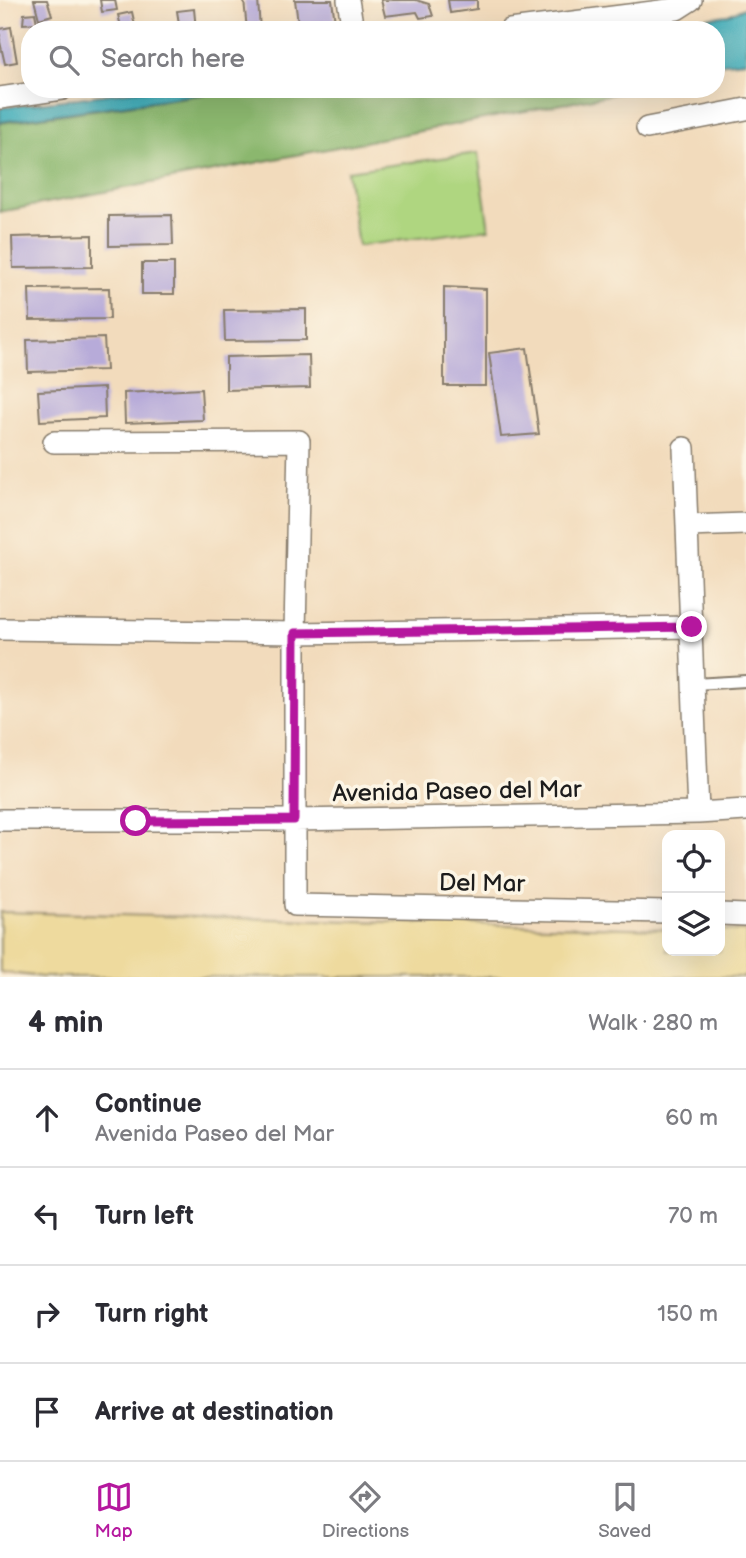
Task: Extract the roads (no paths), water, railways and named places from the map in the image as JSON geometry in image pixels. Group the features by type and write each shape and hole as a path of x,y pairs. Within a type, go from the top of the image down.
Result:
{"street":[{"path":"348,0 352,21"},
{"path":"581,21 677,9 691,0"},
{"path":"0,98 21,95"},
{"path":"647,128 746,109"},
{"path":"54,442 299,441 294,820"},
{"path":"684,448 698,813"},
{"path":"688,526 746,524"},
{"path":"0,629 295,633 692,627"},
{"name":"Avenida Paseo del Mar","path":"0,820 294,820 746,810"},
{"name":"Del Mar","path":"294,820 295,905 662,912"},
{"path":"725,914 746,915"}],"lane":[{"path":"694,684 746,681"}],"water":[{"path":"746,7 746,61 725,63 725,21 682,21 728,15"},
{"path":"78,98 174,98 0,122 0,108"}]}
